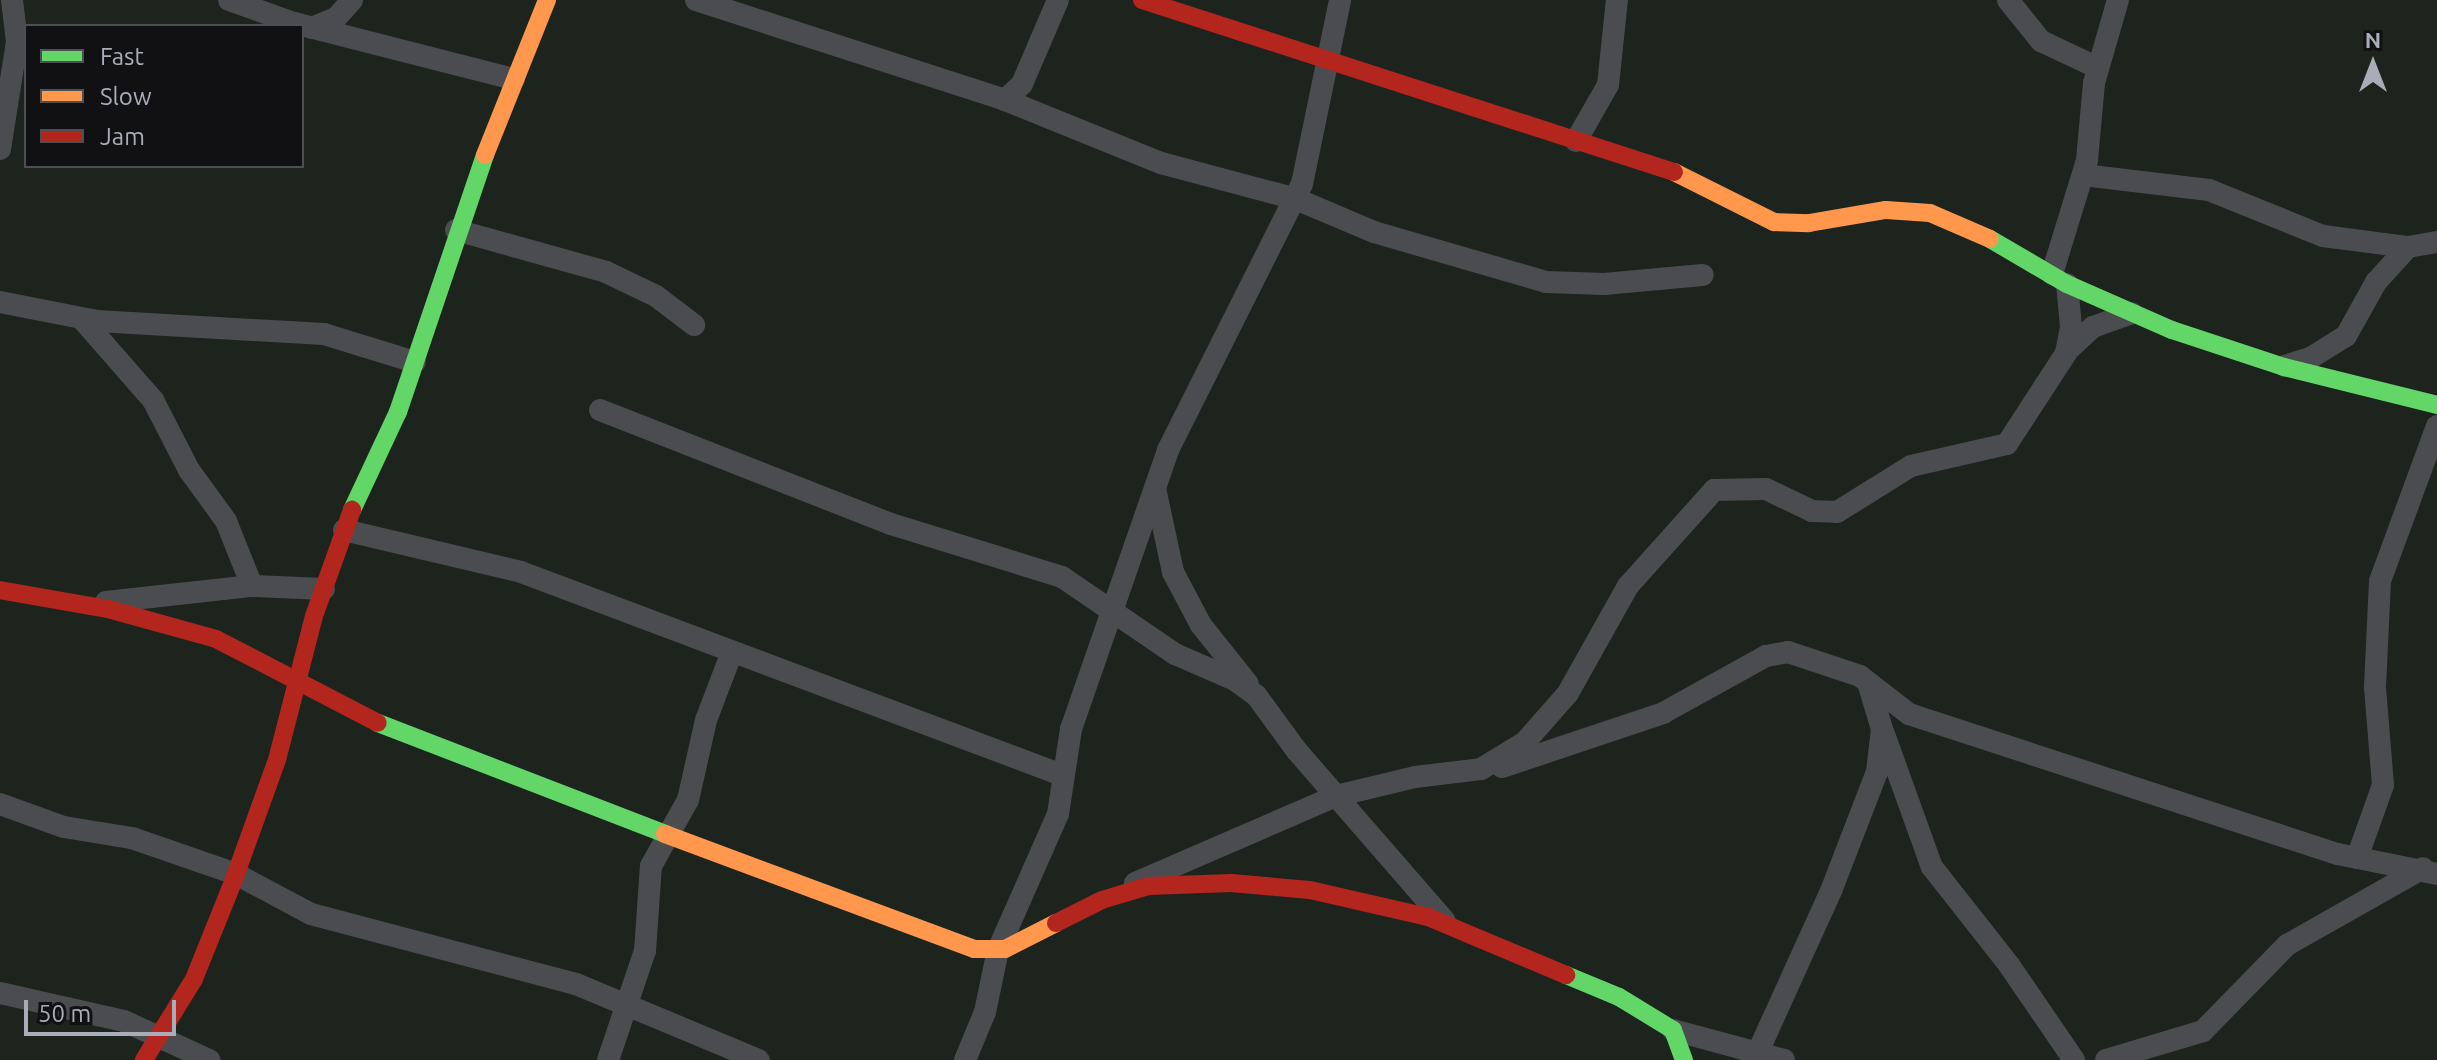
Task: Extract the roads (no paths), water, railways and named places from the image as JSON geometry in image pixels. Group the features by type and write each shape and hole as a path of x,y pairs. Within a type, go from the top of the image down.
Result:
{"street":[{"path":"0,149 17,42 12,0"},
{"path":"229,0 300,24"},
{"path":"312,28 336,18 352,0"},
{"path":"144,1060 194,979 236,874 277,760 296,681 344,530 415,362 456,230 547,0"},
{"path":"696,0 1005,100 1161,163 1296,199 1389,237 1546,282 1604,284 1703,275"},
{"path":"1005,100 1022,84 1058,0"},
{"path":"1142,0 1325,62 1685,175 1774,222 1886,210 1930,213 2012,248 2060,279 2132,313 2284,367 2437,405"},
{"path":"965,1060 985,1012 998,950 1053,826 1071,729 1115,614 1155,486 1187,404 1296,199 1340,0"},
{"path":"1576,141 1608,85 1617,0"},
{"path":"2008,0 2041,41 2098,68"},
{"path":"2066,353 2071,327 2060,279 2083,175 2098,68 2118,0"},
{"path":"304,25 514,79"},
{"path":"2083,175 2209,190 2323,236 2408,247 2437,242"},
{"path":"456,230 606,272 656,296 694,325"},
{"path":"2284,367 2312,357 2346,336 2376,282 2408,247"},
{"path":"0,302 82,319 324,334 415,362"},
{"path":"1481,769 1542,726 1587,663 1628,586 1708,494 1744,485 1766,489 1812,511 1837,512 1911,466 2007,444 2022,429 2066,353 2093,327 2132,313"},
{"path":"82,319 153,400 189,470 226,521 252,586"},
{"path":"600,410 891,524 1026,562 1085,590 1175,654 1256,695"},
{"path":"2357,858 2383,785 2375,687 2380,581 2437,426"},
{"path":"1155,486 1173,572 1201,625 1336,796 1449,925"},
{"path":"344,530 521,572 1062,775"},
{"path":"77,605 252,586 324,589"},
{"path":"0,590 77,605 216,639 399,734 974,949 998,950 1160,870 1336,796 1415,777 1503,767 1663,713 1775,653 1827,661 1868,683 1909,714 2357,858 2431,868"},
{"path":"608,1060 648,937 651,866 695,780 706,720 732,652"},
{"path":"1868,683 1932,867 2009,965 2074,1060"},
{"path":"1749,1055 1859,825 1877,772 1882,729"},
{"path":"0,804 64,827 132,838 236,874 311,914 576,984 759,1060"},
{"path":"2106,1060 2203,1031 2287,945 2431,868"},
{"path":"1102,900 1170,883 1263,885 1357,899 1449,925 1619,997 1673,1030 1749,1055 1784,1060"},
{"path":"0,993 124,1021 209,1060"},
{"path":"1673,1030 1684,1060"}]}
